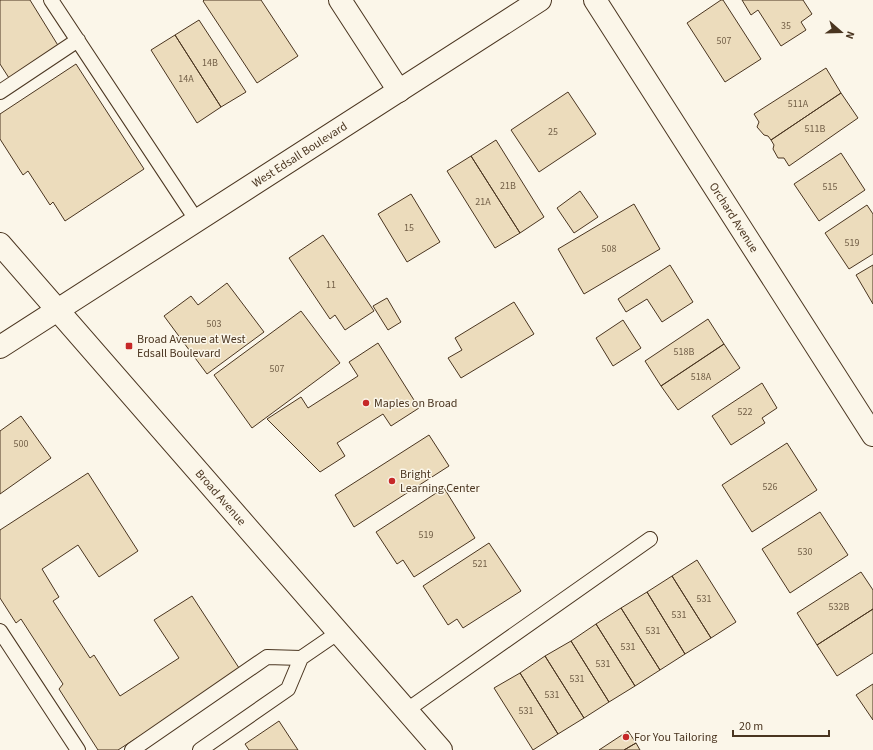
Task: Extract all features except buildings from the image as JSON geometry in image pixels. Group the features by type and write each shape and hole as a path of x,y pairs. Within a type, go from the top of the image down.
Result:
{"street":[{"path":"340,0 399,91"},
{"name":"West Edsall Boulevard","path":"0,347 540,0"},
{"name":"Orchard Avenue","path":"595,0 873,435"},
{"name":"Broad Avenue","path":"0,244 442,750"}],"lane":[{"path":"51,0 197,221"},
{"path":"0,92 78,40"},
{"path":"407,710 650,539"},
{"path":"0,631 78,750"},
{"path":"200,750 288,688 301,658 339,632"},
{"path":"132,750 267,657 301,658"}],"place":[{"name":"Broad Avenue at West Edsall Boulevard","path":"129,346"},
{"name":"Maples on Broad","path":"366,403"},
{"name":"Bright Learning Center","path":"392,481"},
{"name":"For You Tailoring","path":"626,737"}]}
